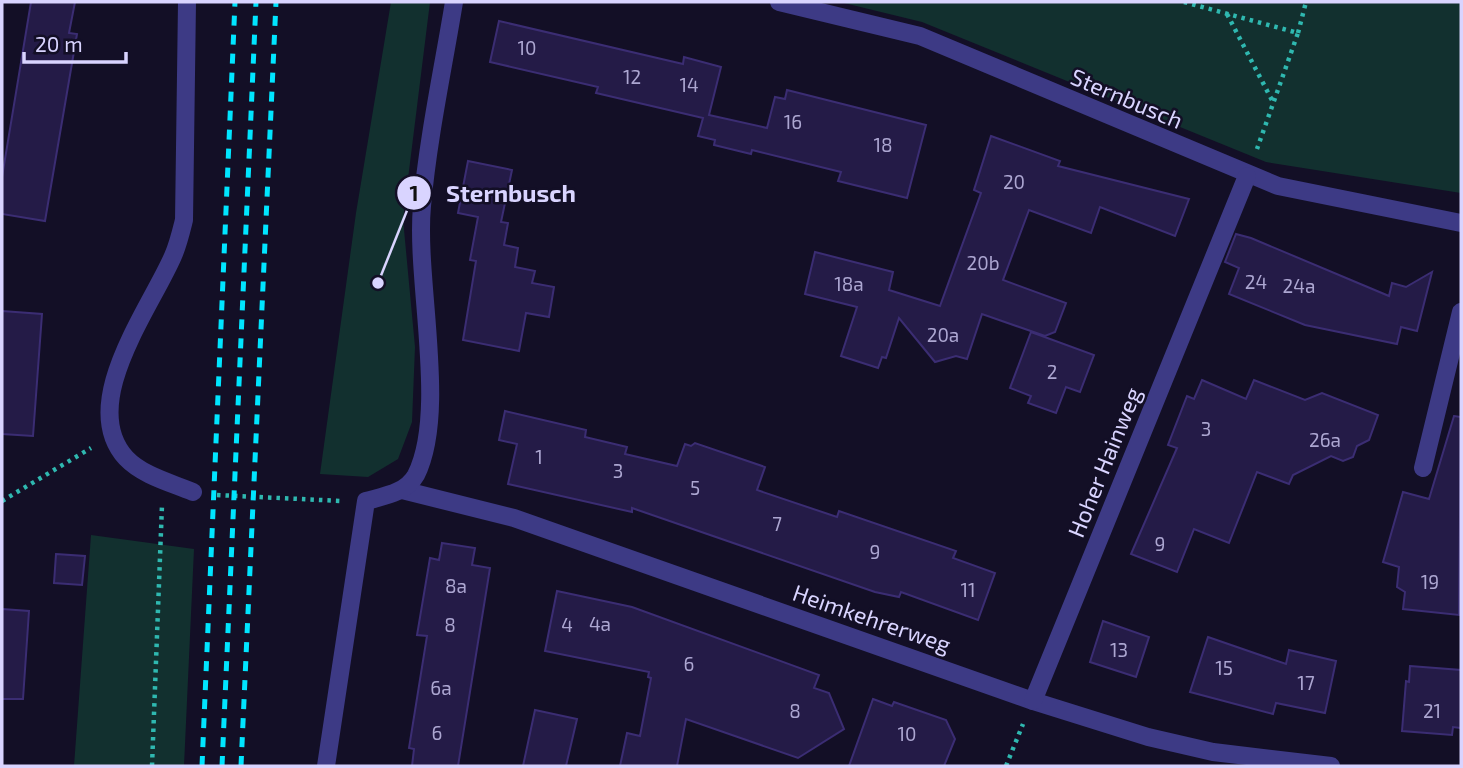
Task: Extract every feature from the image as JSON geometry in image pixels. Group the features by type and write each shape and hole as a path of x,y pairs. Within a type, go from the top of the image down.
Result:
{"street":[{"path":"187,2 184,220 175,253 113,379 108,411 112,437 127,460 162,480 193,492"},
{"path":"326,766 366,501 402,490 415,477 429,416 422,207 454,2"},
{"name":"Sternbusch","path":"779,2 920,36 1247,176 1278,186 1461,223"},
{"name":"Hoher Hainweg","path":"1033,701 1247,176"},
{"path":"1423,468 1461,312"},
{"name":"Heimkehrerweg","path":"402,490 527,523 1033,701 1148,737 1213,752 1331,766"}],"path":[{"path":"1184,2 1298,33"},
{"path":"1247,176 1275,105 1306,2"},
{"path":"1227,14 1275,105"},
{"path":"2,501 112,437"},
{"path":"152,766 162,480"},
{"path":"193,492 266,498 366,501"},
{"path":"1006,766 1033,701"}],"green space":[{"path":"391,2 430,2 403,219 415,347 412,422 398,459 368,477 320,474 356,213"},
{"path":"840,2 1461,2 1461,193 1266,162 922,22"},
{"path":"91,535 194,549 184,766 74,766"}],"building":[{"path":"31,2 75,2 69,33 77,34 45,221 2,214 2,177"},
{"path":"499,21 683,64 684,57 721,67 709,115 767,128 775,97 785,99 787,90 926,125 907,198 838,181 841,172 752,150 751,154 714,145 715,140 698,136 703,118 596,93 598,87 490,62"},
{"path":"991,136 1060,161 1058,166 1189,199 1175,236 1100,207 1091,233 1029,210 1003,280 1066,303 1055,332 1045,336 982,314 967,359 956,356 935,362 899,318 886,358 882,357 878,368 841,356 857,307 805,294 815,252 893,272 889,290 940,306 981,193 974,190"},
{"path":"468,161 512,170 501,222 508,223 504,245 518,248 515,267 535,271 532,283 554,287 549,317 526,313 519,351 463,340 476,261 470,260 478,217 458,213"},
{"path":"1236,234 1389,296 1392,283 1406,287 1432,272 1417,331 1401,327 1397,344 1305,325 1229,294 1239,268 1225,262"},
{"path":"2,311 42,314 33,436 2,434"},
{"path":"1031,332 1094,355 1080,392 1066,387 1056,413 1028,403 1031,396 1010,388"},
{"path":"1202,380 1246,399 1254,380 1305,400 1322,393 1378,415 1369,440 1357,446 1353,457 1343,461 1331,456 1293,475 1289,484 1257,472 1229,543 1194,529 1177,572 1131,554 1177,448 1168,445 1187,396 1194,399"},
{"path":"505,411 586,430 585,437 627,447 625,454 677,466 685,444 691,446 695,443 765,467 757,490 837,517 839,511 956,551 953,558 995,573 978,620 901,592 899,597 875,592 632,508 632,512 508,484 517,444 499,440"},
{"path":"1454,416 1461,417 1459,615 1403,609 1405,592 1397,587 1399,567 1383,562 1403,492 1429,499"},
{"path":"442,543 475,548 472,565 490,568 458,766 412,766 414,749 409,748 427,636 417,635 430,558 439,560"},
{"path":"56,554 85,556 82,585 54,583"},
{"path":"557,591 632,607 819,675 814,688 829,693 844,729 798,758 686,719 677,766 620,766 627,733 640,736 651,678 648,677 649,672 545,651"},
{"path":"2,609 29,611 23,699 2,699"},
{"path":"1103,621 1149,637 1136,677 1090,662"},
{"path":"1208,637 1286,664 1289,650 1336,661 1325,713 1276,703 1273,714 1190,692"},
{"path":"1410,666 1461,670 1461,728 1453,727 1452,735 1402,731 1406,681 1409,682"},
{"path":"873,699 892,706 894,702 946,720 955,739 944,766 849,766"},
{"path":"535,710 577,719 566,766 523,766"}],"railway":[{"path":"202,766 235,2"},
{"path":"222,766 256,2"},
{"path":"241,766 276,2"}],"place":[{"name":"Sternbusch","path":"378,283"}]}
